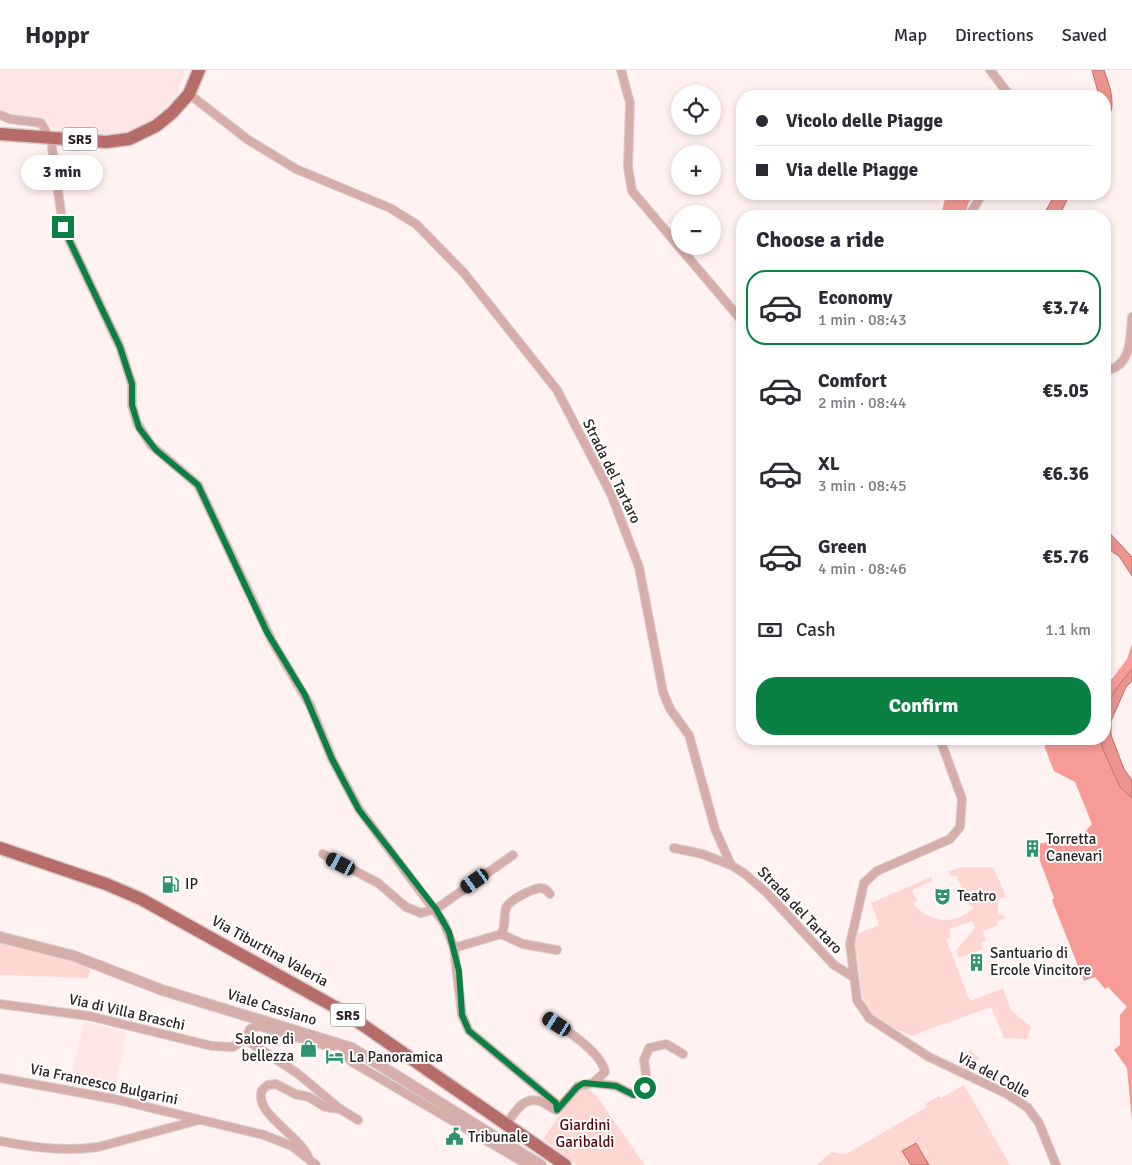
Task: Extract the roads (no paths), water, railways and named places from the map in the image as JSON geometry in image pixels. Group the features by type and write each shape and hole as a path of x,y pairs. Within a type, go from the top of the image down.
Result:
{"main road":[{"name":"SR5","path":"0,134 51,142 106,142 129,139 160,124 189,94 199,70"},
{"name":"Via Tiburtina Valeria","path":"0,848 106,884 185,922 337,1008 506,1122 565,1165"}],"street":[{"path":"621,70 630,102 628,168 632,191 736,314"},
{"path":"990,70 1005,90"},
{"name":"Strada del Tartaro","path":"189,94 247,139 296,169 390,208 416,224 464,273 557,390 611,494 639,567 663,692 671,711 689,736 715,829 731,865 767,893 836,966 852,976"},
{"path":"0,115 10,119 41,123 51,142 63,227 120,347 132,384 132,405 139,428 156,450 198,485 269,635 305,695 332,759 359,810 436,909 449,932 454,948 462,1015 469,1031 556,1103 557,1110"},
{"path":"1111,369 1118,366 1127,355 1130,344 1132,317"},
{"name":"Via del Colle","path":"943,745 953,769 962,799 960,826 950,839 877,871 866,880 858,903 850,942 852,976 857,1000 869,1018 929,1057 1007,1094 1030,1109 1040,1126 1056,1165"},
{"path":"674,848 702,854 731,865"},
{"path":"323,854 378,883 410,910 424,913 436,909 513,855"},
{"path":"501,934 505,926 506,909 509,903 538,888 546,890 550,894"},
{"path":"454,948 501,934 523,944 557,950"},
{"name":"Viale Cassiano","path":"0,937 74,956 162,990 342,1044 541,1165"},
{"name":"Via di Villa Braschi","path":"0,1004 89,1016 212,1046 233,1046 245,1038 250,1029 258,1026 327,1046 342,1044"},
{"path":"548,1018 569,1031 602,1062 605,1073 593,1083"},
{"path":"245,1038 297,1073 340,1109 358,1120"},
{"path":"342,1044 346,1056 352,1062 528,1165"},
{"path":"557,1110 578,1086 593,1083 616,1086 636,1095 643,1090 647,1083 644,1060 649,1048 658,1044 668,1044 683,1054"},
{"name":"Via Francesco Bulgarini","path":"0,1078 42,1084 201,1119 271,1138 292,1146 309,1159"},
{"path":"316,1165 309,1159 301,1145 289,1131 265,1110 260,1099 262,1090 268,1084 278,1085 295,1094 311,1098 325,1107 340,1109"},
{"path":"506,1122 527,1101 540,1101 557,1110"},
{"path":"0,1141 43,1148 82,1150 201,1119"}],"place":[{"name":"Torretta Canevari","path":"1032,848"},
{"name":"IP","path":"171,884"},
{"name":"Teatro","path":"943,896"},
{"name":"Santuario di Ercole Vincitore","path":"976,962"},
{"name":"Salone di bellezza","path":"308,1048"},
{"name":"La Panoramica","path":"335,1057"},
{"name":"Tribunale","path":"454,1137"}],"park label":[{"name":"Giardini Garibaldi","path":"585,1134"}]}
